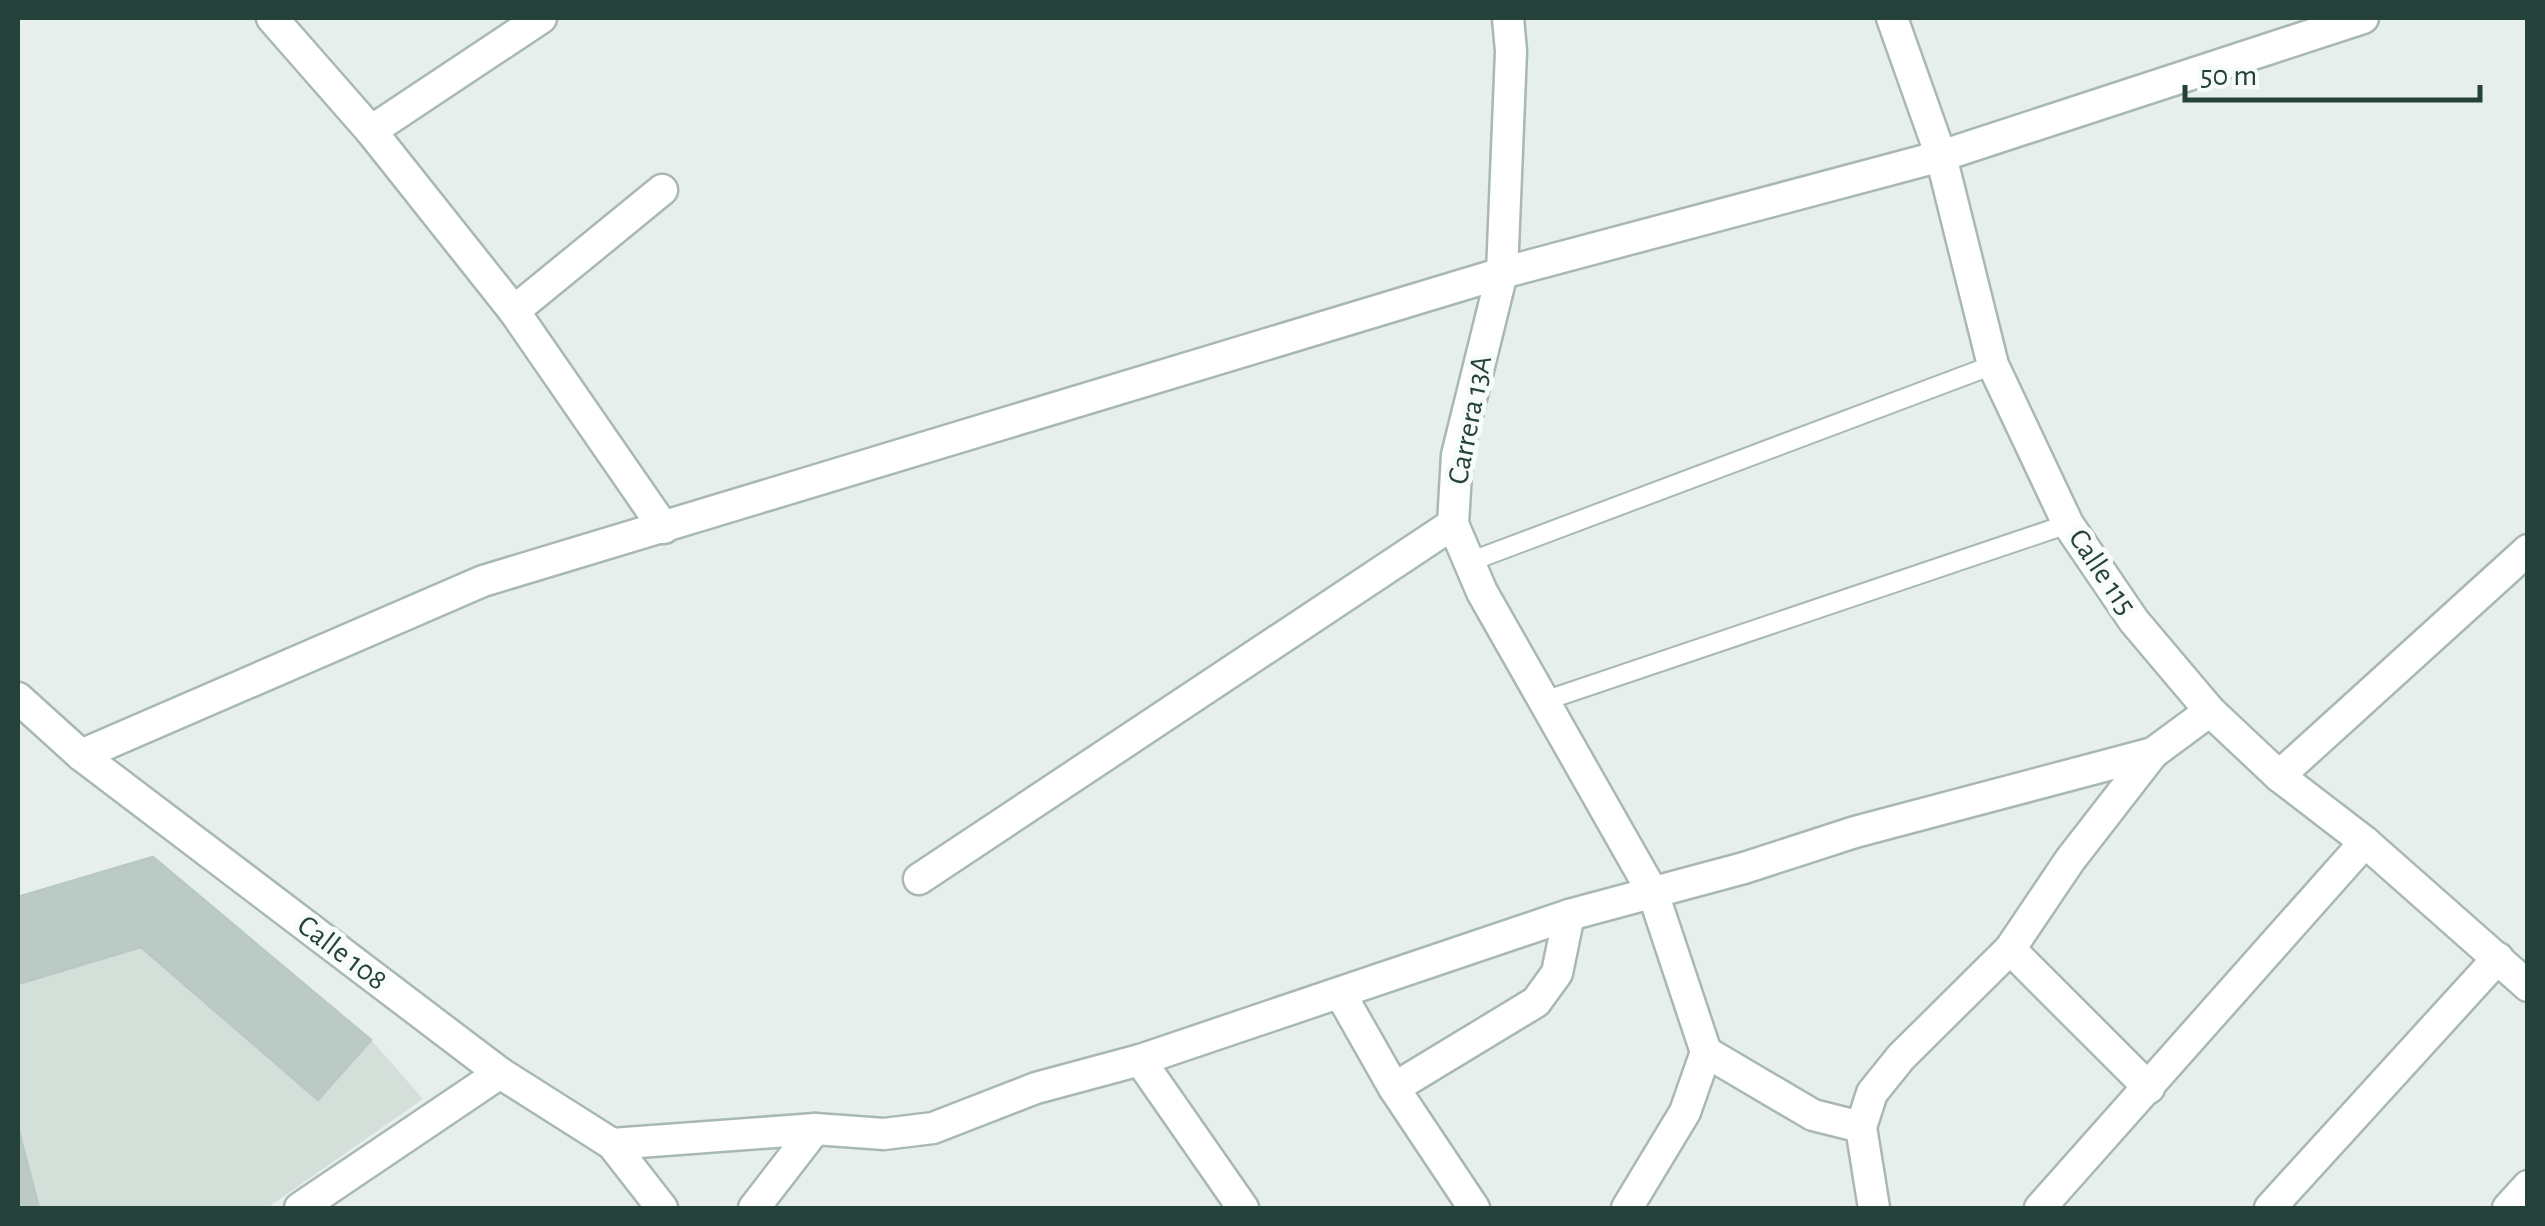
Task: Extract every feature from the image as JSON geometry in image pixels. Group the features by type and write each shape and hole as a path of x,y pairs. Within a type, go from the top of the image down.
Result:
{"street":[{"path":"272,18 371,130 514,311 664,528"},
{"path":"371,130 541,18"},
{"name":"Carrera 13A","path":"1508,18 1511,51 1502,273 1458,454 1453,524 1469,562 1544,701 1653,893 1706,1052"},
{"name":"Calle 115","path":"1892,18 1941,156 1993,365 2068,524 2134,621 2210,711 2279,776 2365,842 2528,986"},
{"path":"81,755 483,581 1502,273 1941,156 2363,18"},
{"path":"514,311 662,190"},
{"path":"918,879 1453,524"},
{"path":"2279,776 2528,550"},
{"name":"Calle 108","path":"18,698 81,755 500,1072 612,1144 662,1208"},
{"path":"1874,1208 1861,1128 1872,1093 1901,1057 2010,949 2070,860 2153,753 2210,711"},
{"path":"612,1144 815,1129 884,1134 933,1128 1036,1088 1140,1060 1570,915 1855,832 2153,753"},
{"path":"2040,1208 2365,842"},
{"path":"1394,1088 1536,1002 1557,973 1570,915"},
{"path":"2010,949 2149,1088"},
{"path":"2270,1208 2498,958"},
{"path":"1340,993 1394,1088 1474,1208"},
{"path":"1627,1208 1684,1112 1706,1052 1814,1115 1861,1128"},
{"path":"1140,1060 1243,1208"},
{"path":"300,1208 500,1072"},
{"path":"754,1208 815,1129"},
{"path":"2508,1208 2528,1186"}],"lane":[{"path":"1469,562 1993,365"},
{"path":"1544,701 2068,524"}],"shaded area":[{"path":"153,857 371,1040 423,1099 267,1208 18,1208 18,897"}],"building":[{"path":"153,857 371,1040 318,1100 141,947 18,984 18,897"},
{"path":"18,1128 39,1208 18,1208"}]}
